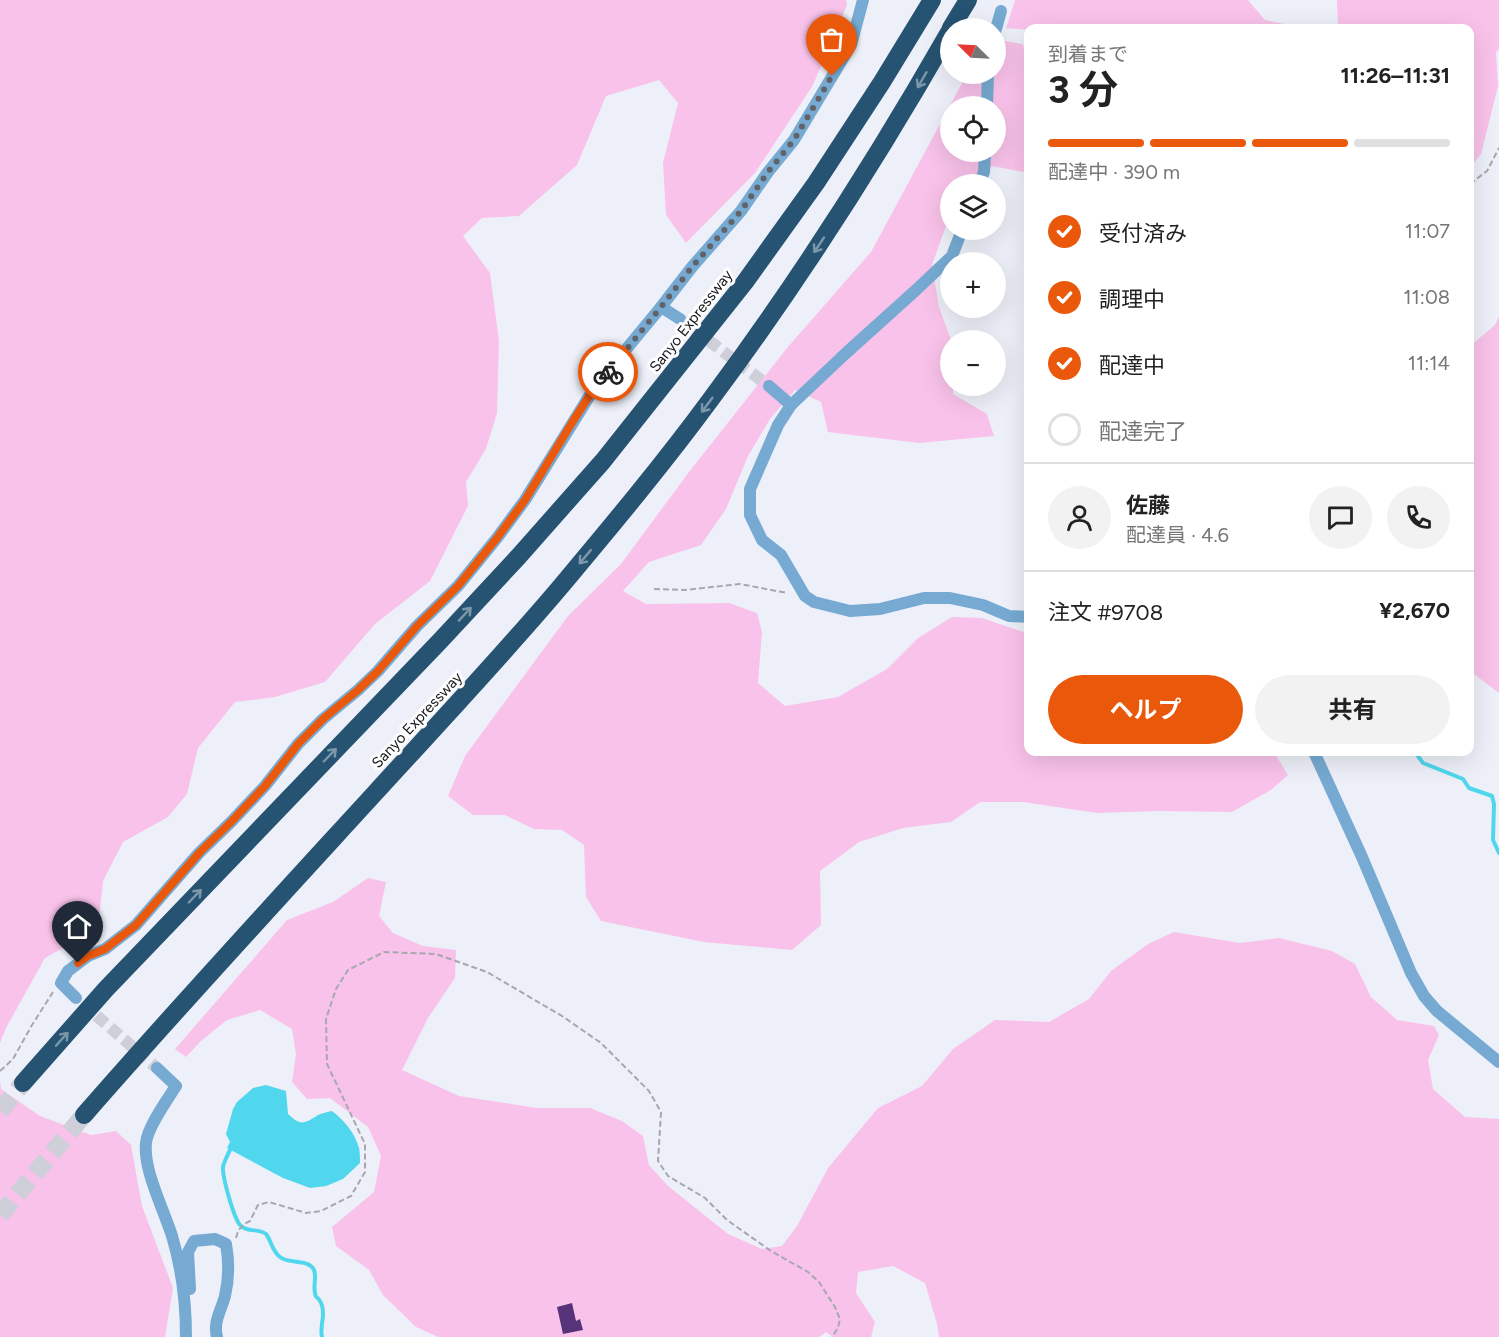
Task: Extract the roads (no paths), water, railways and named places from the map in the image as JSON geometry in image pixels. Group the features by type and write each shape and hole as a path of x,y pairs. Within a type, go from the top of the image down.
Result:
{"highway":[{"name":"Sanyo Expressway","path":"23,1083 123,972 456,624 603,460 745,282 816,183 932,0"},
{"name":"Sanyo Expressway","path":"957,18 968,0"},
{"name":"Sanyo Expressway","path":"84,1115 160,1027 486,672 636,495 710,401 780,303 847,203 940,48"}],"street":[{"path":"76,998 61,983 68,971 88,956 105,949 136,925 200,852 265,786 298,744 378,671 417,626 458,586 497,538 525,500 595,387 692,267 741,211 794,140 851,45 863,0"},
{"path":"999,18 1001,11"},
{"path":"958,240 952,256 791,405 778,425 750,489 750,515 762,540 781,555 805,596 814,602 850,610 880,609 924,598 950,598 983,605 1009,616 1024,617"},
{"path":"661,307 680,319"},
{"path":"769,386 791,405"},
{"path":"1316,756 1362,857 1411,974 1437,1011 1499,1062"},
{"path":"157,1068 176,1086 150,1130 146,1143 148,1168 172,1237 180,1269 186,1308 186,1337"},
{"path":"186,1308 190,1293 188,1252 194,1241 215,1239 226,1244 229,1260 225,1294 214,1326 216,1337"}],"water":[{"path":"266,1085 286,1091 288,1114 300,1122 306,1122 320,1114 332,1111 355,1137 360,1163 343,1179 326,1186 310,1188 283,1178 227,1148 230,1142 226,1134 237,1102 253,1088"}],"waterway":[{"path":"1418,756 1423,763 1463,779 1469,788 1492,796 1494,804 1493,840 1499,853"},
{"path":"232,1146 224,1162 223,1172 238,1221 246,1229 266,1234 280,1257 308,1264 314,1270 315,1295 321,1302 323,1311 322,1337"}],"tunnel":[{"path":"680,319 769,386"},
{"path":"83,1004 157,1068"},
{"path":"0,1111 23,1083"},
{"path":"0,1215 84,1115"}]}
